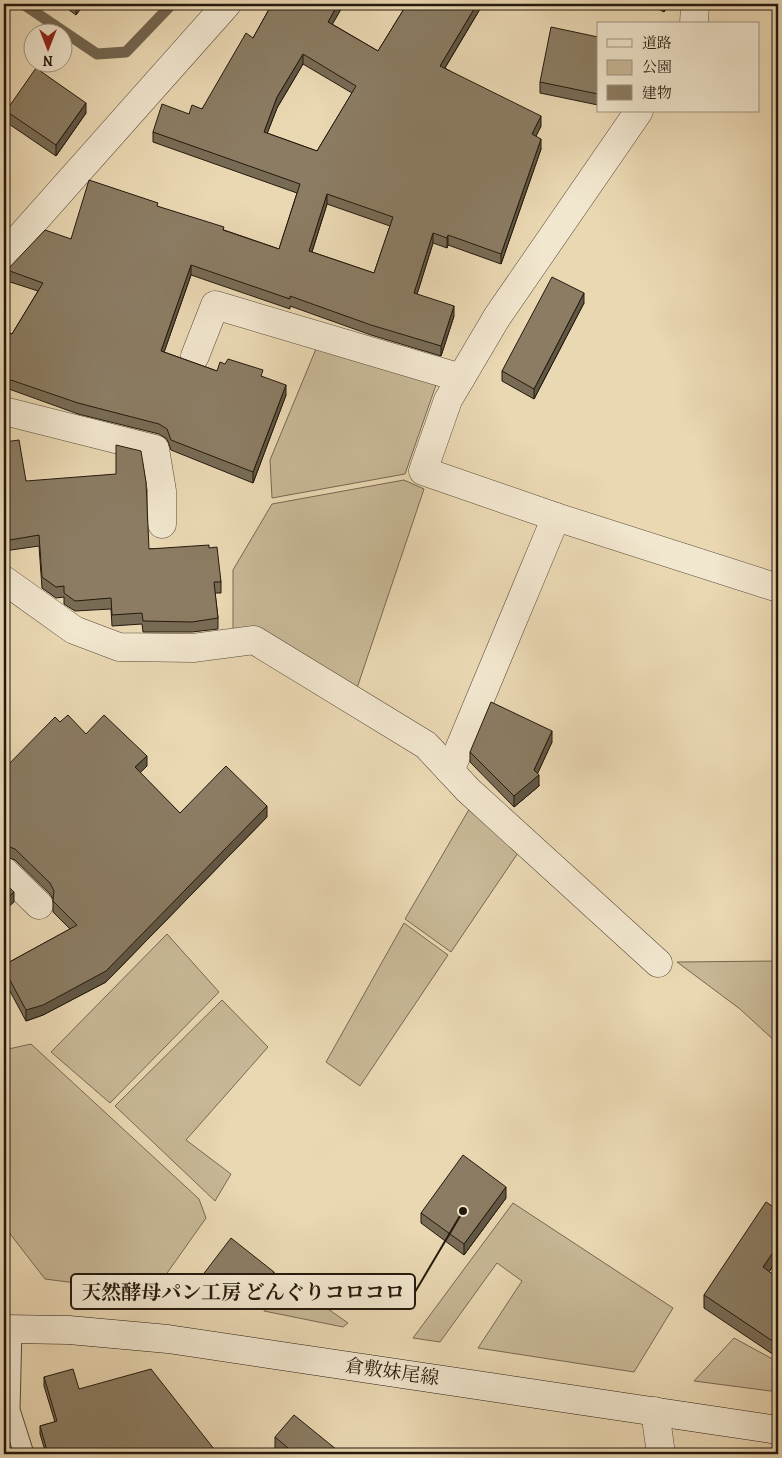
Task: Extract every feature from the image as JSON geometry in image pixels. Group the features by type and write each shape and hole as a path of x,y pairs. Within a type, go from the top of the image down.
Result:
{"street":[{"path":"4,255 227,4"},
{"path":"694,22 695,4"},
{"path":"638,112 496,316 448,400 423,471 778,588"},
{"path":"196,356 215,305 461,378"},
{"path":"4,411 155,449 162,491 162,524"},
{"path":"450,771 556,516"},
{"path":"4,580 74,630 119,647 193,648 254,640 426,746 468,790 658,963"},
{"path":"4,871 40,905"},
{"name":"倉敷妹尾線","path":"8,1329 69,1330 168,1339 778,1430"},
{"path":"655,1411 661,1454"}],"lane":[{"path":"8,1329 10,1410 24,1454"}],"green space":[{"path":"318,344 429,379 436,385 405,474 272,498 270,460"},
{"path":"404,480 424,489 356,691 233,629 233,570 272,504"},
{"path":"471,806 520,850 451,952 405,919"},
{"path":"404,923 448,955 360,1086 326,1062"},
{"path":"167,934 219,992 110,1103 51,1052"},
{"path":"778,961 778,1044 740,1009 677,962"},
{"path":"222,1000 268,1047 186,1140 231,1174 215,1201 115,1106"},
{"path":"31,1044 199,1199 206,1218 153,1293 45,1279 4,1226 4,1050"},
{"path":"513,1203 673,1308 634,1372 478,1348 522,1281 497,1263 440,1342 413,1338"},
{"path":"284,1278 348,1323 343,1327 264,1311 271,1293"},
{"path":"734,1338 778,1362 778,1392 694,1381"}],"building":[{"path":"272,4 338,4 328,22 378,51 407,4 477,4 440,66 541,116 532,134 541,139 501,254 448,235 447,238 433,233 414,293 454,306 441,346 371,325 290,296 290,299 191,265 161,351 217,371 220,362 225,364 228,359 263,370 261,376 286,385 253,472 171,440 167,429 159,424 78,403 8,379 9,383 4,381 4,331 12,334 43,283 7,270 45,230 71,239 89,180 158,203 157,206 224,227 223,230 279,249 300,184 153,132 162,104 189,114 192,105 202,109 246,33 253,38","holes":["303,54 356,86 317,151 264,132 277,97","327,194 393,217 374,273 309,251"]},
{"path":"551,27 597,37 597,94 540,82"},
{"path":"33,72 42,72 86,103 56,145 6,111"},
{"path":"552,277 584,293 534,389 502,371"},
{"path":"19,440 26,481 116,474 116,445 141,451 146,482 149,549 209,545 209,548 217,547 221,582 214,582 218,618 192,622 143,621 142,613 112,615 111,598 75,601 64,593 64,586 56,587 42,577 39,535 4,541 4,442"},
{"path":"491,702 552,731 534,770 539,775 514,796 470,752"},
{"path":"68,715 86,734 104,715 147,756 135,767 180,813 226,766 267,806 106,971 43,1005 26,1010 4,969 4,965 77,925 53,901 54,891 50,883 15,849 4,845 4,765 6,767 55,717 60,722"},
{"path":"4,882 14,892 4,900"},
{"path":"463,1155 506,1187 464,1244 421,1213"},
{"path":"766,1202 778,1210 778,1245 763,1267 778,1278 777,1344 704,1295"},
{"path":"231,1238 274,1272 251,1302 189,1293"},
{"path":"73,1369 79,1389 151,1369 218,1454 48,1454 40,1426 57,1421 44,1377"},
{"path":"294,1415 342,1454 295,1454 275,1437"}],"waterway":[{"path":"23,4 97,54 126,52 172,4"}],"place":[{"name":"天然酵母パン工房 どんぐりコロコロ","path":"463,1211"}]}
